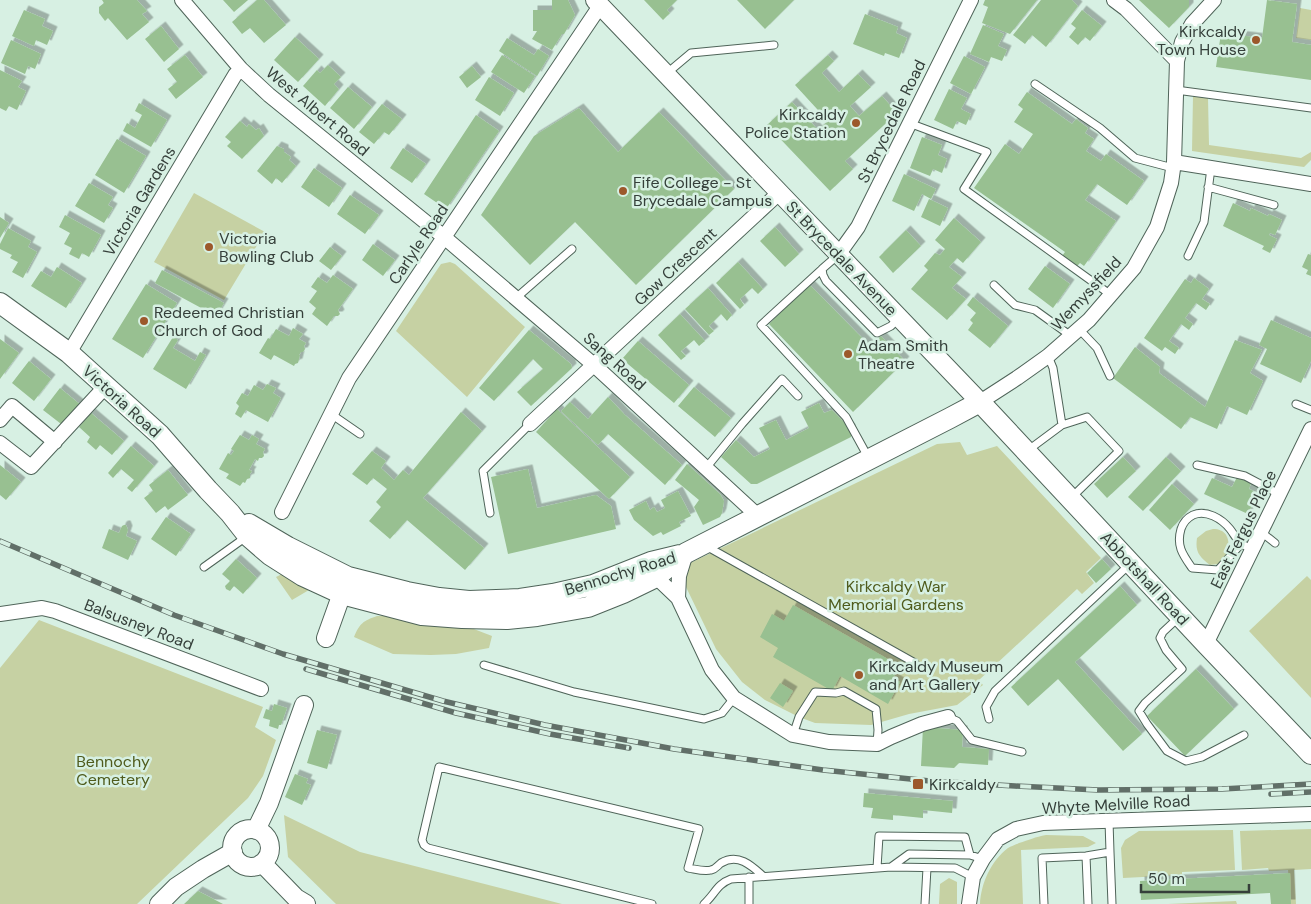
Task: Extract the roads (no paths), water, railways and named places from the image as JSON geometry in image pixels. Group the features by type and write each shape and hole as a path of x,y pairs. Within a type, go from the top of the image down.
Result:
{"main road":[{"name":"Victoria Road","path":"0,303 69,353 160,435 230,513"},
{"name":"Bennochy Road","path":"230,513 248,536 270,554 303,576 345,586 422,615 507,619 537,616 588,607 624,593 656,577 686,553 980,402"},
{"name":"Abbotshall Road","path":"980,402 1311,754"},
{"name":"Bennochy Road","path":"230,513 288,547 345,586 469,601 515,600 553,594 593,585 651,562 686,553"}],"street":[{"name":"West Albert Road","path":"182,0 241,68 269,95 444,237"},
{"name":"St Brycedale Road","path":"838,255 858,227 971,0"},
{"path":"1114,0 1126,9 1177,61"},
{"name":"Wemyssfield","path":"980,402 1048,356 1089,320 1134,268 1158,227 1171,183 1174,165 1177,61 1182,42 1192,24 1214,0"},
{"name":"St Brycedale Avenue","path":"598,3 980,402"},
{"name":"Carlyle Road","path":"282,512 349,378 598,3"},
{"name":"Victoria Gardens","path":"69,353 235,75 241,68"},
{"path":"1174,165 1210,168 1311,184"},
{"name":"Gow Crescent","path":"530,424 780,193"},
{"name":"Sang Road","path":"444,237 594,365 758,516"},
{"path":"0,443 31,467 105,387"},
{"path":"0,420 12,406 55,442"},
{"name":"East Fergus Place","path":"1206,644 1247,546 1261,532 1311,429"},
{"path":"678,598 679,576 686,553"},
{"path":"656,577 678,598 712,670 734,698 793,734 829,742 877,744 922,724 948,717"},
{"path":"326,638 345,586"},
{"name":"Balsusney Road","path":"0,614 42,608 55,611 262,690"},
{"path":"256,830 269,803 304,705"},
{"name":"Whyte Melville Road","path":"969,904 977,857 998,839 1016,829 1042,823 1311,814"},
{"path":"245,830 256,830 263,834 269,843 270,852 262,863 254,867 244,866 237,860 233,852 234,841 245,830"},
{"path":"159,904 176,888 203,869 233,852"},
{"path":"262,863 298,902"}],"lane":[{"path":"666,74 691,54 774,45"},
{"path":"1035,84 1100,128 1136,158 1174,165"},
{"path":"1176,90 1311,108"},
{"path":"909,123 987,152 964,189 1112,295"},
{"path":"1188,256 1204,222 1210,168"},
{"path":"1208,188 1274,205"},
{"path":"516,298 572,248"},
{"path":"838,255 761,325 846,417 869,460"},
{"path":"822,268 822,275 826,281 877,334 899,318"},
{"path":"994,285 1016,305 1035,310 1075,332 1097,348 1110,376"},
{"path":"1048,356 1053,368 1062,425"},
{"path":"706,468 742,424 782,380 798,396"},
{"path":"1296,404 1311,410"},
{"path":"331,414 360,434"},
{"path":"1027,452 1062,425 1088,417 1119,451 1070,498"},
{"path":"490,513 484,471 530,424"},
{"path":"1196,465 1246,476 1279,494"},
{"path":"1198,513 1210,514 1221,520 1247,546 1218,570 1192,568 1181,552 1179,537 1182,524 1198,513"},
{"path":"1261,532 1275,543"},
{"path":"204,567 248,536"},
{"path":"704,544 915,663"},
{"path":"989,719 986,707 995,691 1131,563"},
{"path":"1180,616 1163,632 1160,638 1166,650 1182,668 1145,703 1139,711 1142,717 1167,750 1186,761 1202,757 1244,735"},
{"path":"484,665 574,692 704,719 722,713 734,698"},
{"path":"793,734 799,716 815,692 836,693 844,691 876,709 877,744"},
{"path":"948,717 957,721 972,740 1022,752"},
{"path":"652,904 428,848 422,840 439,767 699,829 688,868 705,871 714,869 721,863 732,859 741,860 752,866 763,876"},
{"path":"1109,821 1112,904"},
{"path":"877,868 879,836 965,837 977,857"},
{"path":"1044,904 1042,858 1086,856 1110,852"},
{"path":"891,867 909,854 977,857"},
{"path":"1086,856 1088,904"},
{"path":"704,904 724,881 749,877 891,867 955,868 973,876"},
{"path":"925,904 927,868"},
{"path":"749,877 749,904"}],"railway":[{"path":"0,541 174,615 283,654 443,701 545,725 674,749 823,770 930,781 1015,786 1098,790 1222,789 1311,784"},
{"path":"306,669 456,713 550,734 629,748"},
{"path":"1271,794 1311,792"}],"place":[{"name":"Kirkcaldy Town House","path":"1256,40"},
{"name":"Kirkcaldy Police Station","path":"856,123"},
{"name":"Fife College - St Brycedale Campus","path":"623,191"},
{"name":"Victoria Bowling Club","path":"209,247"},
{"name":"Redeemed Christian Church of God","path":"144,321"},
{"name":"Adam Smith Theatre","path":"848,354"},
{"name":"Kirkcaldy Museum and Art Gallery","path":"859,675"},
{"name":"Kirkcaldy","path":"918,784"}],"park label":[{"name":"Kirkcaldy War Memorial Gardens","path":"896,595"},
{"name":"Bennochy Cemetery","path":"113,770"}]}
